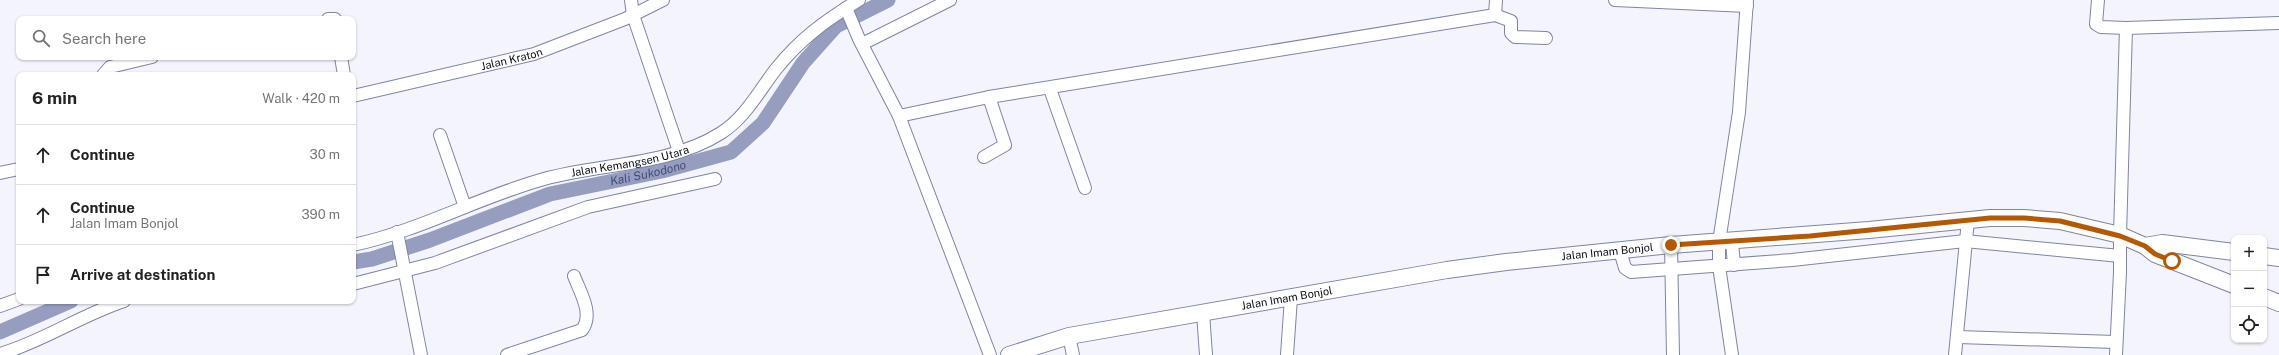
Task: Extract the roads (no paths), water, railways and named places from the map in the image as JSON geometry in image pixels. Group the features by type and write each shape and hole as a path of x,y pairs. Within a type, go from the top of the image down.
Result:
{"main road":[{"name":"Jalan Imam Bonjol","path":"1009,355 1069,336 1447,270 1671,245 1726,242 1968,220 2024,218 2060,221 2120,236 2145,246 2162,243 2231,252"},
{"path":"2145,246 2155,254 2231,284"},
{"path":"2267,256 2279,258"},
{"path":"2267,298 2279,303"}],"street":[{"path":"631,0 633,15 679,151"},
{"name":"Jalan Kraton","path":"356,95 534,54 633,15 663,0"},
{"name":"Jalan Kemangsen Utara","path":"356,244 398,235 465,207 545,179 636,162 700,144 727,129 796,48 814,30 848,11 859,0"},
{"path":"860,41 950,0"},
{"path":"1495,15 1496,0"},
{"path":"1615,0 1747,3 1739,112 1726,242 1720,266 1732,355"},
{"path":"2098,0 2097,26 2126,28 2279,23"},
{"path":"848,11 860,41 899,116 990,355"},
{"path":"899,116 989,97 1050,89 1495,15 1511,21 1511,33 1516,37 1546,38"},
{"path":"2116,355 2115,342 2120,256 2126,28"},
{"path":"106,72 110,67 139,60"},
{"path":"342,60 344,72"},
{"path":"1050,89 1085,188"},
{"path":"984,157 1005,145 989,97"},
{"path":"440,135 465,207"},
{"path":"0,173 16,170"},
{"path":"356,283 404,266 418,269 476,250 588,207 715,179"},
{"path":"1955,355 1958,337 1965,241 1968,220"},
{"path":"398,235 421,355"},
{"path":"1620,250 1625,268 1631,272 1734,265 1882,251 1965,241 2120,256"},
{"path":"1726,242 1734,265"},
{"path":"1671,245 1673,355"},
{"path":"507,355 582,330 588,320 587,313 574,276"},
{"path":"1287,355 1291,298"},
{"path":"0,306 16,300"},
{"path":"0,354 22,348 82,318 117,304"},
{"path":"1203,313 1206,355"},
{"path":"1069,336 1073,355"},
{"path":"1958,337 2115,342"}],"waterway":[{"name":"Kali Sukodono","path":"356,262 372,259 430,240 550,194 662,171 731,152 763,123 803,63 836,26 888,0"},
{"name":"Kali Sukodono","path":"0,332 64,304"}]}
